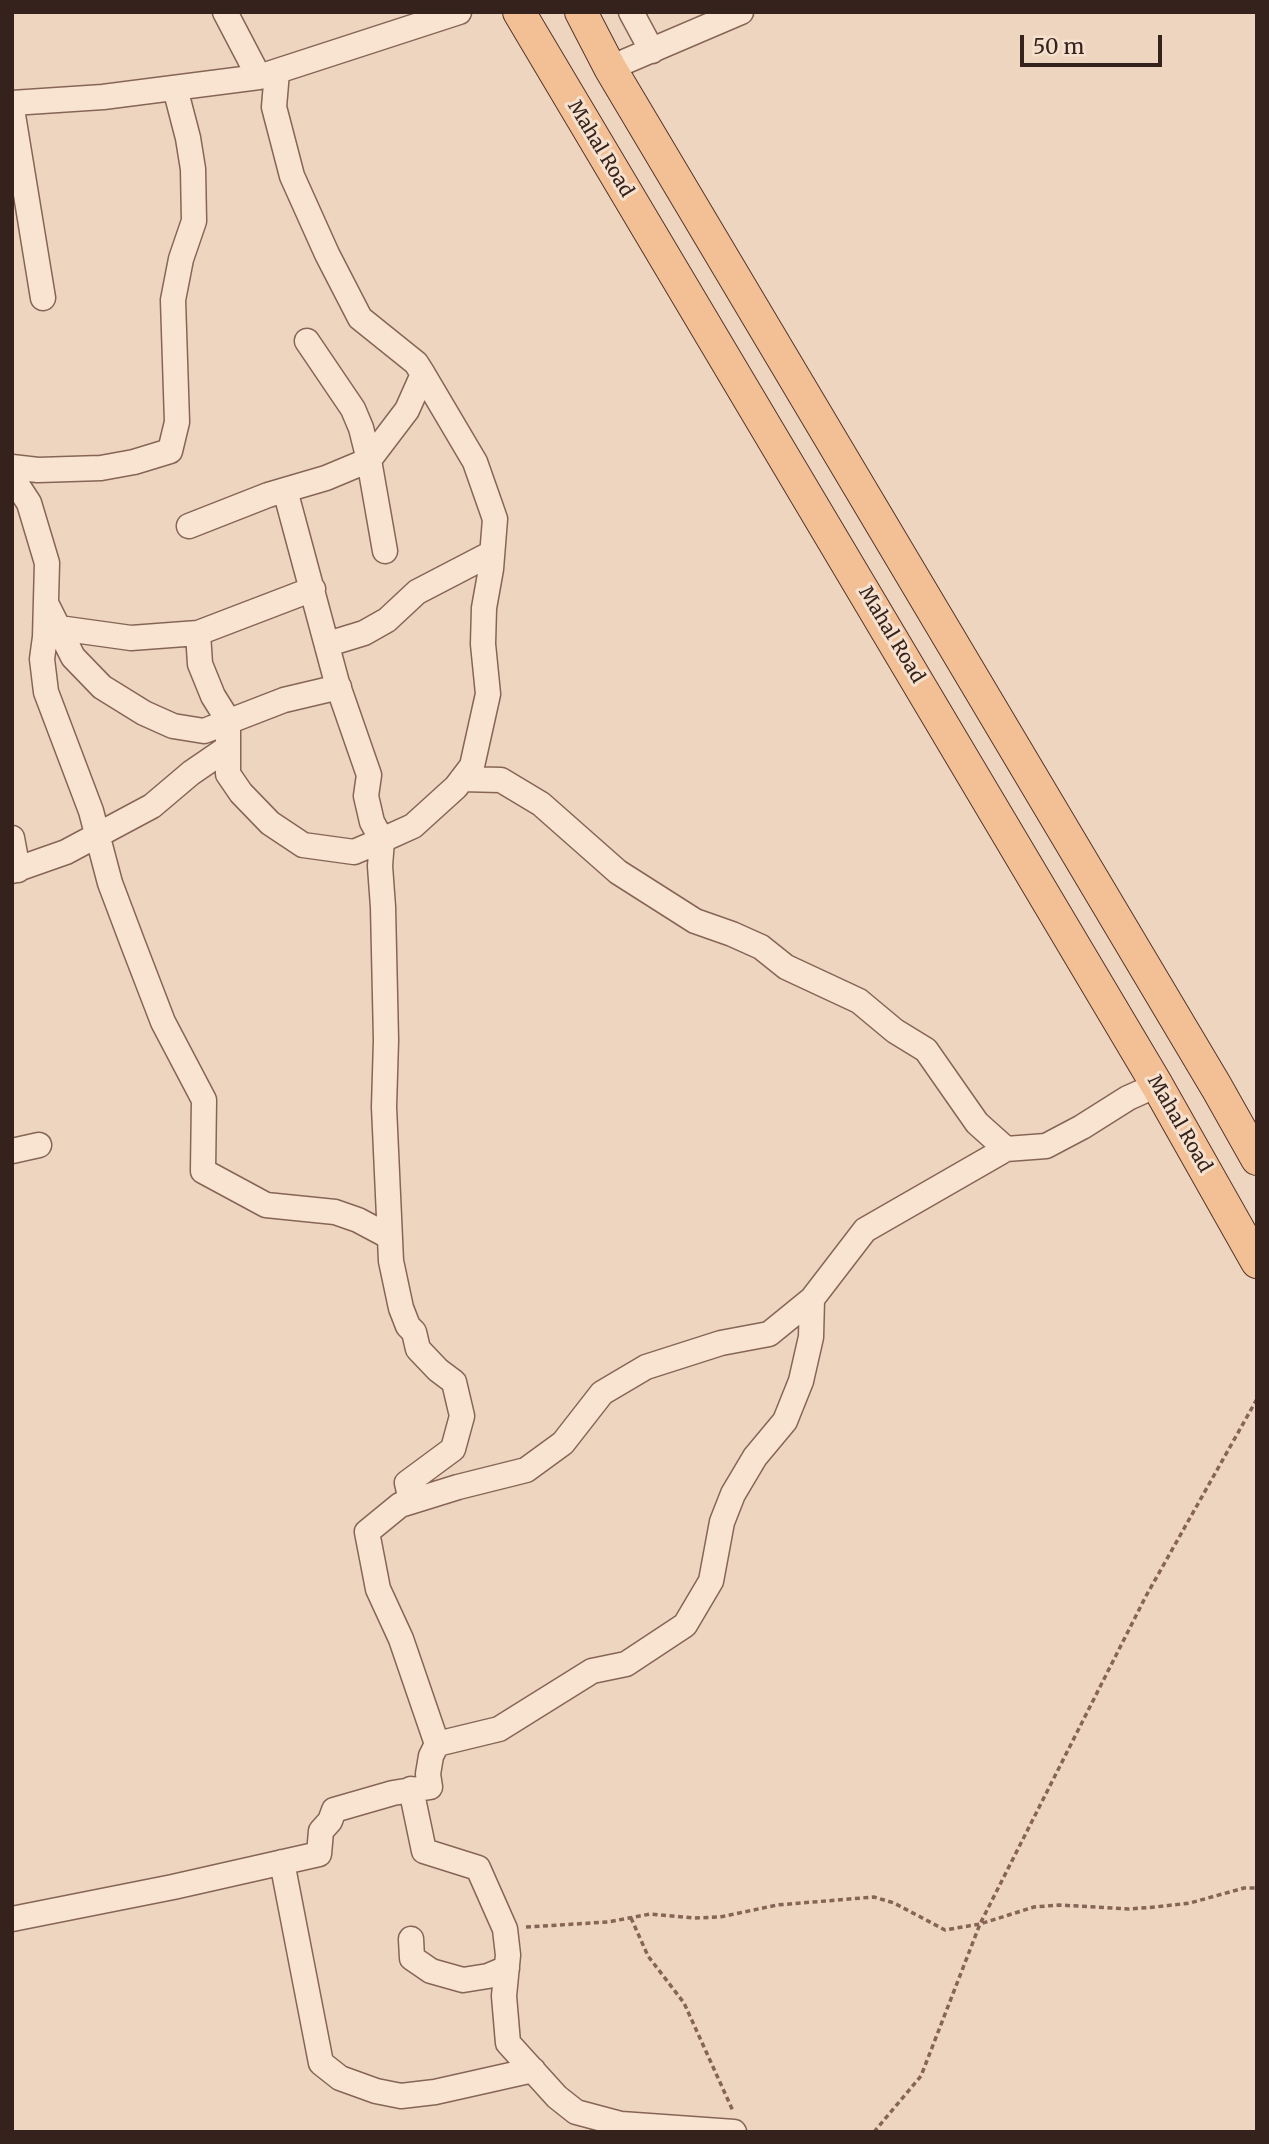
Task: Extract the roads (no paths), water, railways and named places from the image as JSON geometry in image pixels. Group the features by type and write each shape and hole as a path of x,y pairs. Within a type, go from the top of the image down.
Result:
{"main road":[{"name":"Mahal Road","path":"519,12 1157,1085 1257,1262"},
{"path":"581,12 610,68 1248,1121 1257,1159"}],"street":[{"path":"198,633 200,664 213,696 228,720 228,774 241,793 270,823 303,845 354,852 382,841 413,825 456,787 472,766 488,694 483,644 484,608 495,519 475,462 416,363 360,318 327,254 292,176 268,74 225,12"},
{"path":"43,298 20,205 12,106 175,88 268,74 459,12"},
{"path":"631,12 652,51"},
{"path":"610,68 741,12"},
{"path":"12,467 38,470 101,468 170,451 177,422 173,300 181,259 194,221 193,169 175,88"},
{"path":"307,341 353,409 361,428 385,551"},
{"path":"189,526 369,460 407,410 423,374"},
{"path":"12,477 29,503 47,563 42,659 46,692 91,811 110,883 163,1022 204,1100 203,1171 266,1205 335,1212 358,1220 388,1236"},
{"path":"285,490 339,687 369,775 366,796 372,822 382,841 380,866 385,982 384,1107 388,1236 401,1308 408,1326 414,1332 418,1349 454,1382 462,1416 453,1449 407,1483 411,1501"},
{"path":"328,644 364,633 387,620 417,592 492,553"},
{"path":"60,628 131,638 198,633 313,589"},
{"path":"46,602 73,657 102,687 144,713 173,726 204,731 284,700 339,687"},
{"path":"12,838 15,871 66,852 152,806 191,773 226,749"},
{"path":"462,779 501,780 541,804 618,872 695,921 751,943 786,967 859,1001 895,1031 926,1049 977,1123 1006,1149"},
{"path":"437,1744 401,1639 378,1588 367,1532 400,1505 526,1470 563,1443 602,1393 646,1367 721,1343 769,1334 812,1298 865,1230 1006,1149 1046,1146 1128,1098 1157,1085"},
{"path":"12,1151 39,1145"},
{"path":"12,1919 173,1887 318,1854 321,1831 330,1821 334,1810 411,1789 430,1787 430,1756 437,1744 499,1730 592,1671 626,1664 685,1625 711,1581 722,1522 733,1494 755,1457 785,1421 801,1381 811,1337 812,1298"},
{"path":"411,1789 424,1851 478,1868 505,1928 508,1955 504,1996 508,2043 557,2097 576,2112 621,2124 735,2126"},
{"path":"282,1862 321,2063 340,2078 376,2091 401,2096 435,2092 533,2070"},
{"path":"411,1939 412,1958 431,1971 463,1980 488,1976 507,1968"}]}
